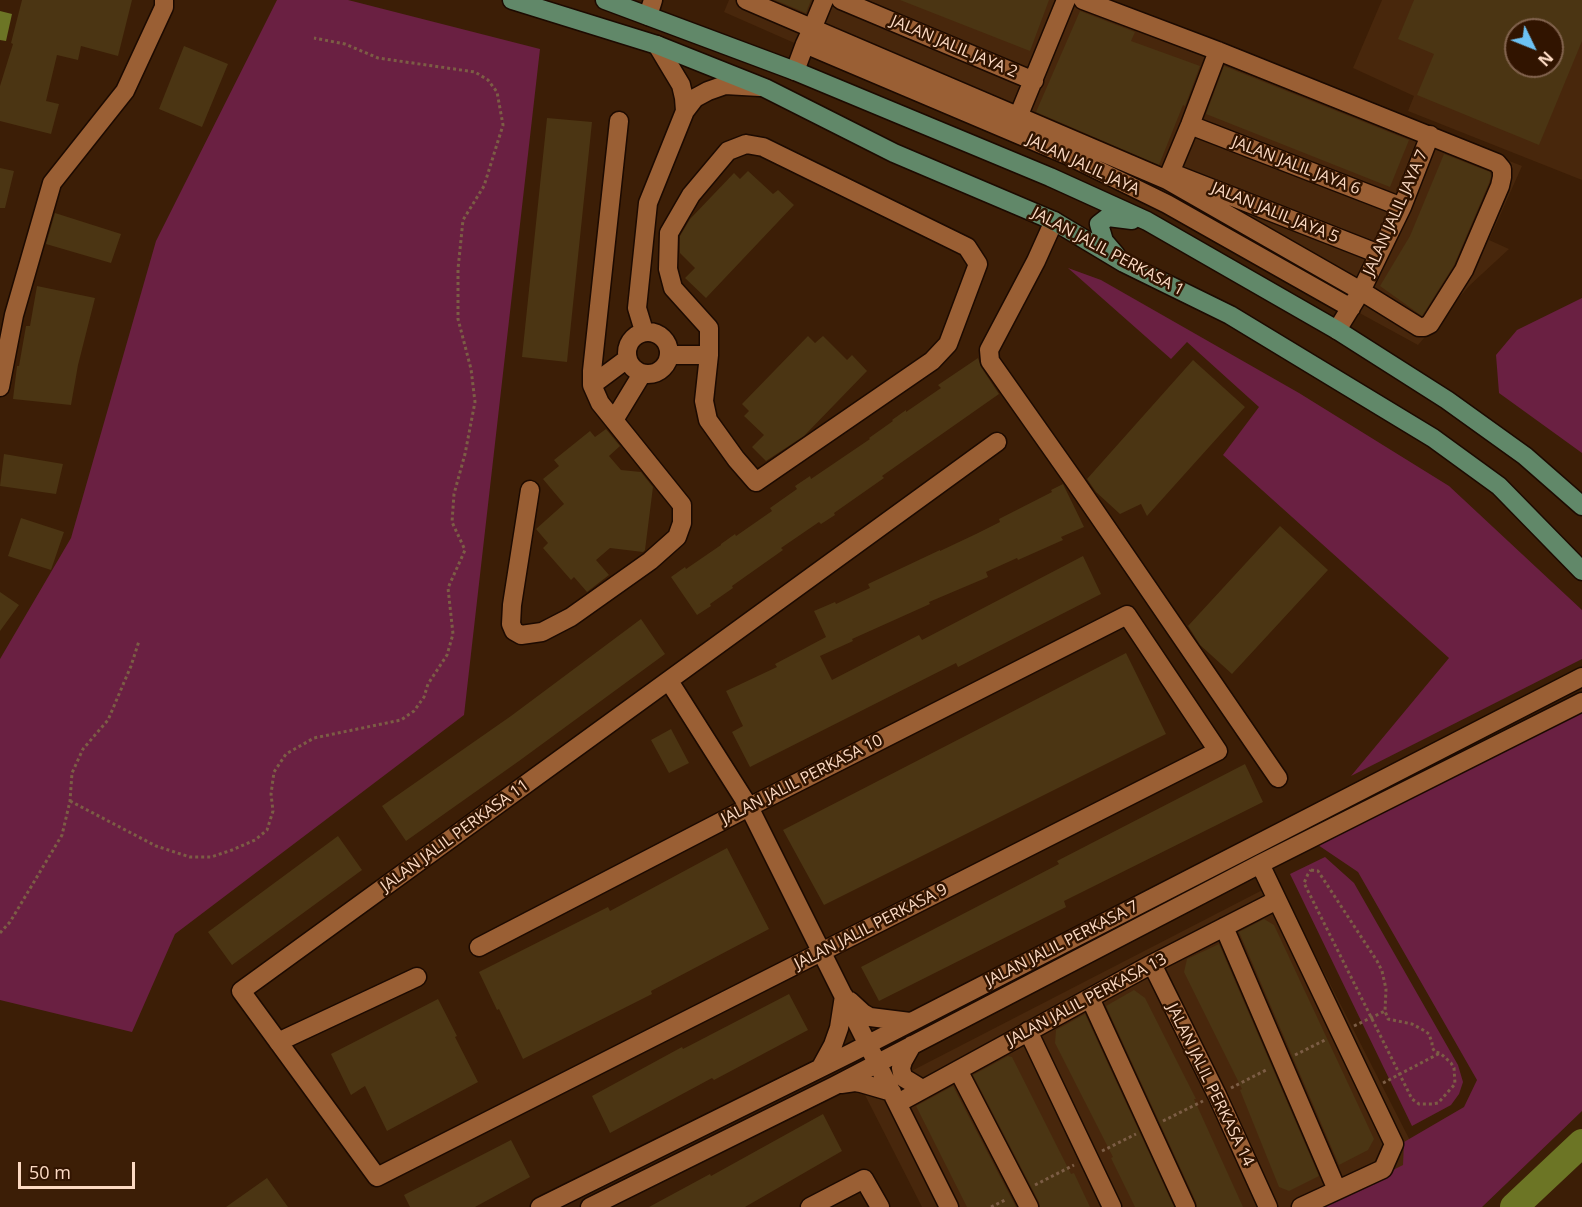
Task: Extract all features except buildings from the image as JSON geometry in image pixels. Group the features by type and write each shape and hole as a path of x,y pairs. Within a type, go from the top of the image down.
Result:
{"main road":[{"path":"606,0 650,8 1147,221 1337,330 1456,406 1525,456 1582,506"},
{"name":"JALAN JALIL PERKASA 1","path":"525,2 657,45 765,88 894,153 1054,221 1124,262 1230,315 1433,438 1499,486 1582,571"},
{"path":"1124,262 1104,242 1099,224 1108,217 1147,221"}],"street":[{"path":"0,387 14,315 52,183 125,91 164,8 164,0"},
{"path":"746,0 809,36 1169,176 1419,327 1430,324 1464,270 1500,186 1502,169 1497,163 1218,51 1083,0"},
{"path":"795,71 824,0"},
{"name":"JALAN JALIL JAYA 2","path":"841,0 1034,81"},
{"path":"1018,117 1066,0"},
{"name":"JALAN JALIL JAYA","path":"809,36 1067,155 1167,204 1351,308"},
{"path":"657,45 681,85 685,111"},
{"path":"1169,176 1218,51"},
{"path":"644,331 637,308 648,203 685,111 695,98 725,85 765,88"},
{"path":"530,490 512,605 511,624 514,631 521,635 542,632 571,617 650,561 677,537 682,523 682,505 600,403 592,385 619,121"},
{"name":"JALAN JALIL JAYA 6","path":"1190,125 1402,207"},
{"name":"JALAN JALIL JAYA 7","path":"1337,330 1361,291 1402,207 1430,135"},
{"path":"746,144 763,147 967,247 978,264 948,344 932,361 756,482 708,420 704,401 709,355 708,328 673,288 668,269 669,233 691,195 728,151 746,144"},
{"name":"JALAN JALIL JAYA 5","path":"1169,176 1379,254"},
{"path":"1054,221 1031,271 989,350 990,361 1278,778"},
{"path":"644,331 650,331 662,337 669,349 669,356 663,369 649,374 642,374 630,366 626,352 627,345 637,334 644,331"},
{"path":"669,356 709,355"},
{"path":"592,385 627,359"},
{"path":"614,420 642,374"},
{"name":"JALAN JALIL PERKASA 11","path":"278,1042 241,991 997,442"},
{"name":"JALAN JALIL PERKASA 10","path":"478,947 1127,615"},
{"name":"JALAN JALIL PERKASA 9","path":"278,1042 377,1177 1218,751 1127,615"},
{"name":"JALAN JALIL PERKASA 7","path":"540,1207 868,1044 1582,677"},
{"path":"669,681 749,807 949,1207"},
{"name":"JALAN JALIL PERKASA 7","path":"590,1207 834,1086 1260,864 1582,702"},
{"path":"1260,864 1394,1144 1383,1169 1301,1207"},
{"name":"JALAN JALIL PERKASA 13","path":"895,1097 922,1089 1152,964 1277,900"},
{"path":"1224,927 1337,1190"},
{"name":"JALAN JALIL PERKASA 14","path":"1152,964 1217,1095 1268,1207"},
{"path":"278,1042 417,977"},
{"path":"844,996 870,1017 910,1022"},
{"path":"821,1067 839,1028 844,996"},
{"path":"1090,998 1186,1207"},
{"path":"1028,1031 1112,1207"},
{"path":"913,1045 903,1061 902,1073 909,1082 922,1089"},
{"path":"958,1070 1029,1207"},
{"path":"834,1086 861,1083 895,1097"},
{"path":"810,1207 864,1179 880,1207"}],"path":[{"path":"70,801 156,846 189,857 211,857 255,840 267,830 273,811 274,771 285,754 314,738 401,720 414,711 424,697 428,684 447,655 453,634 448,588 465,550 452,522 454,494 465,454 475,402 471,369 458,319 458,269 463,220 484,186 503,125 498,92 488,80 475,72 378,58 345,44 314,38"},
{"path":"0,933 10,922 62,835 70,801 72,773 83,749 108,720 139,641"},
{"path":"1311,870 1318,871 1377,961 1386,989 1385,1011 1388,1019 1412,1024 1425,1030 1429,1034 1435,1052 1440,1053 1454,1068 1455,1084 1438,1103 1419,1104 1412,1099 1304,883 1311,870"},
{"path":"1372,1018 1385,1011"},
{"path":"1400,1074 1440,1053"}],"shaded area":[{"path":"277,0 348,0 540,49 464,715 175,934 132,1032 0,1000 0,659 71,538 156,241"},
{"path":"729,0 1103,0 1522,166 1489,240 1509,249 1470,285 1418,345 1162,205 724,12"},
{"path":"1382,0 1582,0 1582,180 1408,111 1414,96 1353,68"},
{"path":"0,11 12,14 6,41 0,40"},
{"path":"1068,268 1101,280 1299,393 1449,486 1582,610 1582,659 1351,776 1449,658 1223,455 1259,407 1187,342 1171,359"},
{"path":"1582,298 1582,453 1499,393 1496,355 1517,330"},
{"path":"1582,712 1582,1111 1482,1207 1318,1207 1403,1165 1404,1142 1464,1107 1477,1080 1358,872 1318,845"},
{"path":"1325,857 1354,883 1458,1065 1463,1082 1459,1094 1451,1105 1412,1126 1290,874"},
{"path":"1278,882 1421,1162 1335,1207 922,1207 865,1095"}],"waterway":[{"path":"1514,1207 1582,1143"}]}
